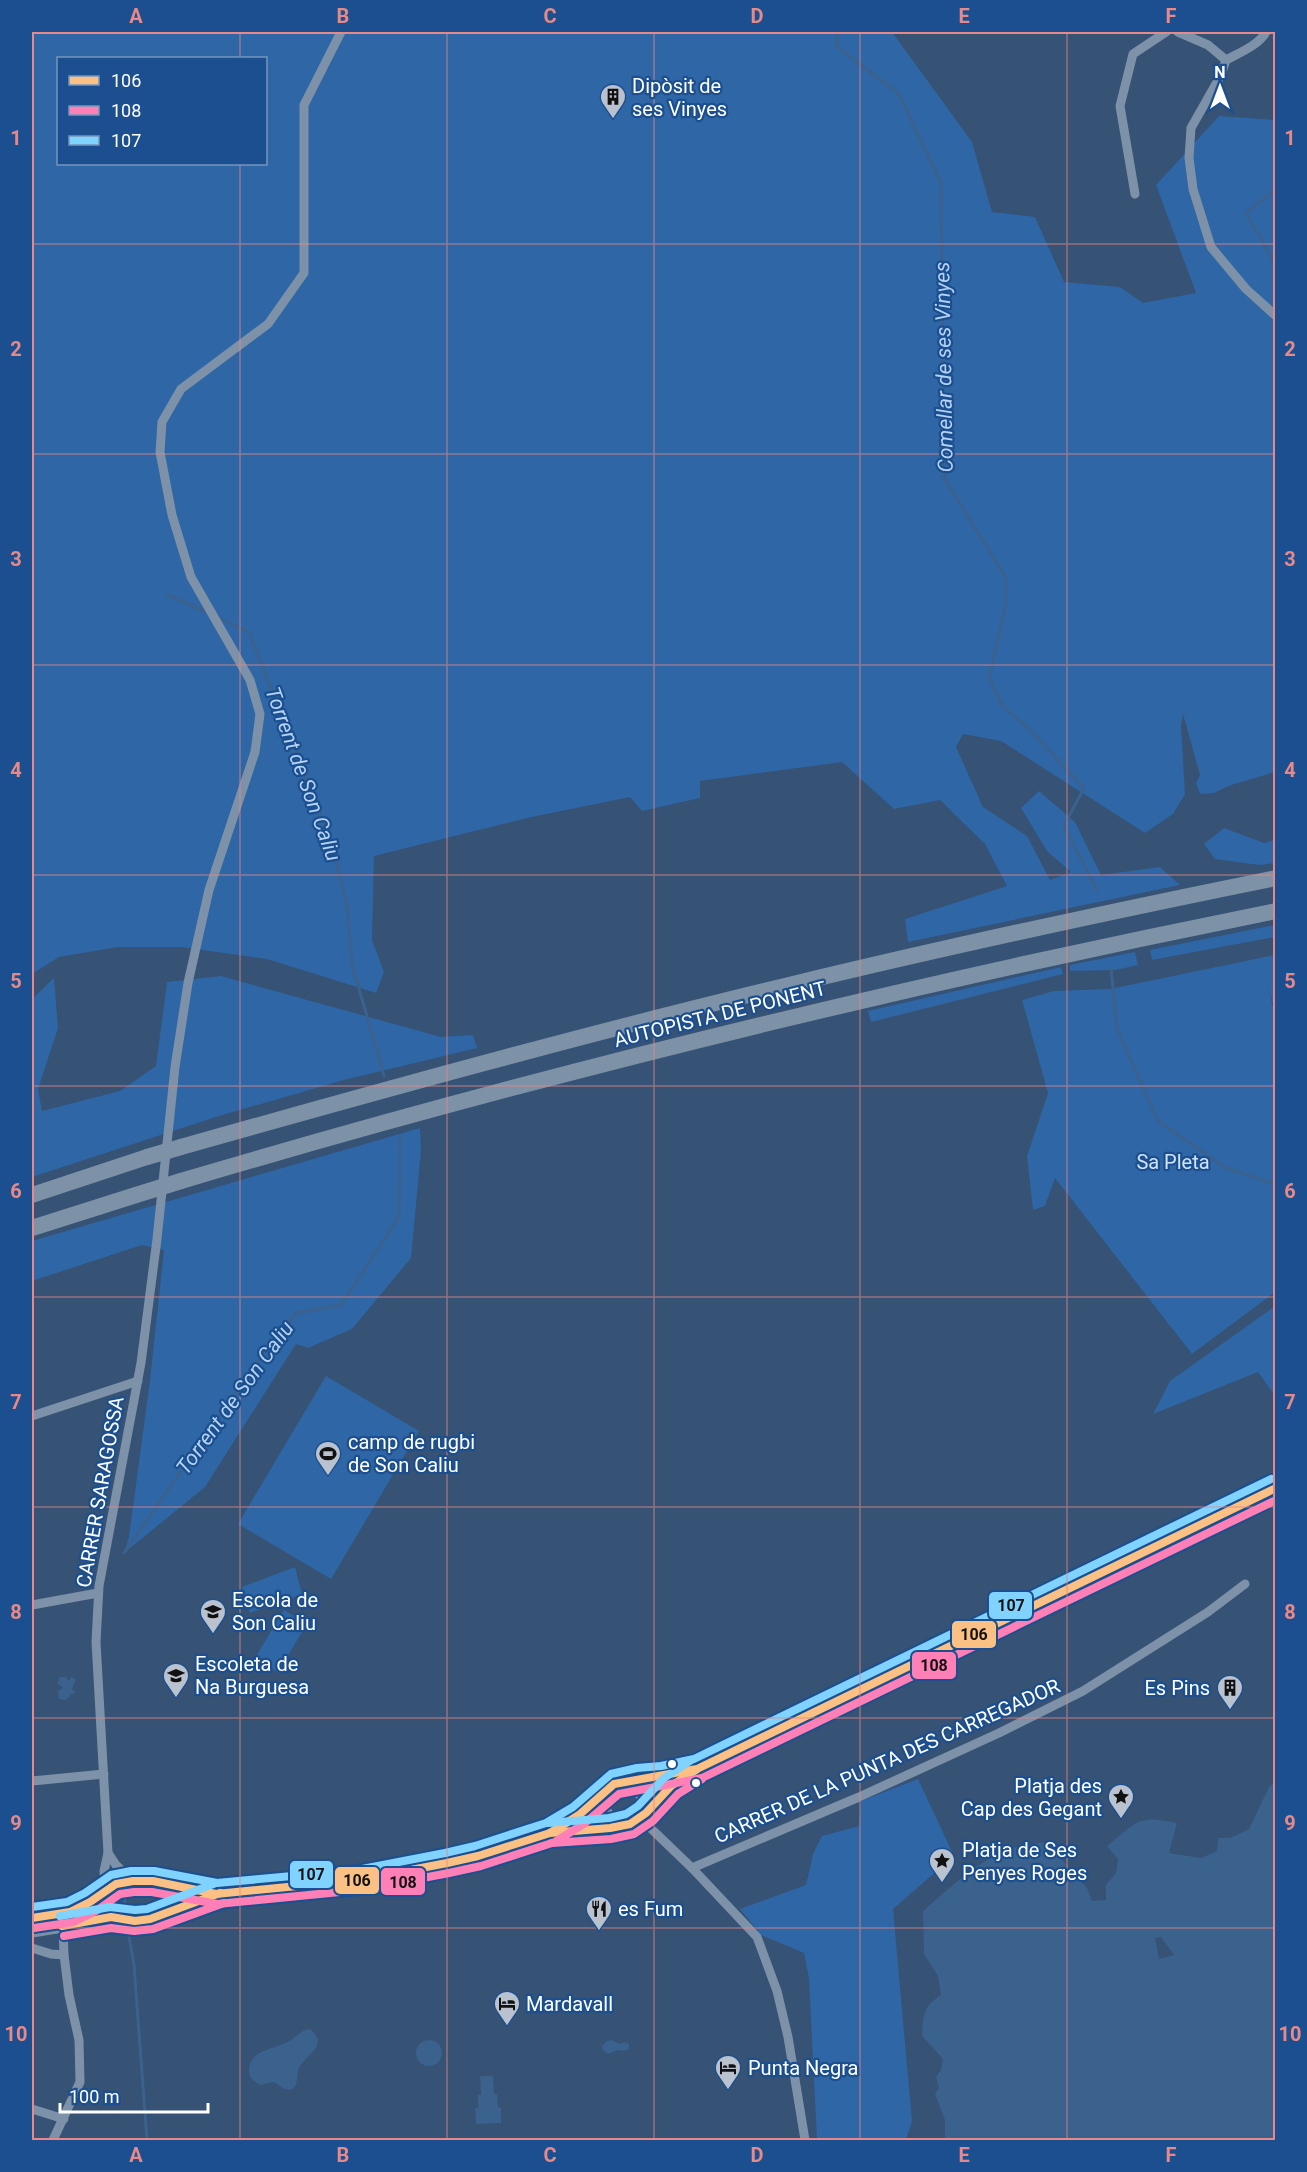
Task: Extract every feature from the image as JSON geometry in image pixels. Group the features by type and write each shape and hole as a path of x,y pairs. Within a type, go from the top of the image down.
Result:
{"highway":[{"name":"AUTOPISTA DE PONENT","path":"32,1195 147,1157 174,1143 789,985 1006,934 1275,878"},
{"name":"AUTOPISTA DE PONENT","path":"32,1228 181,1181 478,1098 706,1038 984,973 1275,911"}],"main road":[{"path":"32,1930 111,1917 135,1921 158,1916 216,1894 348,1881 392,1874 478,1856 550,1833 573,1829 604,1830 633,1823 668,1789 697,1769 1275,1488"},
{"path":"550,1833 579,1815 615,1785 639,1778 697,1769"},
{"path":"624,1825 610,1820 603,1809 604,1795 615,1785 629,1782 641,1791 645,1798 641,1816"},
{"path":"32,1918 70,1912 90,1902 116,1884 133,1881 153,1881 216,1894"},
{"path":"153,1881 167,1897 166,1908 158,1916"},
{"path":"105,1891 104,1908 111,1917"}],"street":[{"name":"CARRER SARAGOSSA","path":"105,1891 104,1871 108,1853 96,1642 98,1593 138,1381 157,1239 174,1143 175,1067 191,972 209,890 255,752 260,714 250,680 191,577 172,515 160,452 162,422 181,389 268,324 304,273 304,105 341,32"},
{"path":"1135,194 1120,106 1133,54 1166,32"},
{"path":"1178,32 1208,45 1226,60"},
{"path":"1266,32 1264,36 1226,60 1221,75 1191,128 1189,158 1193,189 1211,247 1246,290 1275,315"},
{"path":"32,1416 138,1381"},
{"name":"CARRER DE LA PUNTA DES CARREGADOR","path":"692,1868 859,1797 999,1733 1083,1691 1208,1612 1245,1584"},
{"path":"32,1605 98,1593"},
{"path":"32,1780 104,1774"},
{"path":"641,1816 757,1937 777,1991 788,2037 805,2140"},
{"path":"108,1853 116,1865 133,1881"},
{"path":"53,2140 80,2082 79,2040 69,1995 63,1926"},
{"path":"32,1948 51,1954 64,1955"},
{"path":"32,2109 64,2119"}],"green space":[{"path":"32,32 892,32 972,142 992,212 1035,217 1064,282 1120,287 1143,303 1196,293 1156,185 1219,116 1275,120 1275,772 1231,785 1214,793 1200,794 1196,783 1200,775 1183,714 1181,725 1185,794 1173,814 1145,833 1001,741 963,734 956,747 983,807 1027,836 1050,880 1071,872 1047,851 1021,808 1039,791 1075,822 1101,875 1160,867 1180,885 908,942 905,919 1007,886 985,844 940,800 894,809 842,762 700,781 700,798 642,811 630,797 527,818 374,856 372,940 384,972 376,993 267,959 181,947 118,947 59,957 32,974"},
{"path":"1224,828 1264,843 1275,840 1275,863 1259,865 1215,859 1204,844"},
{"path":"1275,925 1275,937 1152,960 1150,950"},
{"path":"1135,952 1138,965 1116,970 1070,971 1070,965"},
{"name":"Sa Pleta","path":"1275,955 1275,1010 1267,986 1276,1017 1275,1292 1192,1354 1055,1178 1045,1206 1033,1210 1027,1156 1048,1093 1022,1000 1054,991 1110,989"},
{"path":"1061,967 1063,974 871,1022 868,1011"},
{"path":"221,976 441,1037 473,1035 477,1048 344,1080 219,1116 32,1177 32,999 54,978 58,1028 38,1089 42,1111 120,1091 156,1066 167,982"},
{"path":"420,1128 421,1150 411,1258 352,1329 308,1348 296,1344 205,1487 124,1553 129,1537 150,1380 164,1250 142,1245 32,1281 32,1241"},
{"path":"1275,1306 1275,1396 1258,1372 1153,1414 1170,1381"},
{"name":"camp de rugbi de Son Caliu","path":"326,1376 419,1431 331,1579 238,1524"},
{"path":"295,1567 302,1594 250,1613 242,1587"},
{"path":"284,1610 307,1624 278,1672 255,1658"},
{"path":"918,1779 954,1856 893,1909 912,2121 906,2140 817,2140 809,1978 804,1953 761,1935 740,1909 806,1885 813,1854 822,1836 859,1826 861,1801"}],"shaded area":[{"path":"60,1677 66,1677 69,1681 71,1677 76,1679 72,1689 76,1693 71,1694 66,1700 59,1699 58,1691 63,1688 57,1684"},
{"path":"1275,1782 1275,2140 945,2140 945,2120 935,2094 939,2088 936,2077 941,2070 943,2059 922,2036 925,2012 941,1995 938,1976 924,1954 923,1911 980,1864 1006,1850 1047,1842 1087,1888 1092,1901 1106,1900 1106,1885 1116,1873 1118,1859 1107,1846 1132,1826 1138,1822 1153,1819 1177,1823 1169,1853 1201,1858 1217,1851 1218,1838 1230,1838 1249,1829 1269,1787","holes":["1161,1937 1174,1955 1159,1959 1155,1938"]},
{"path":"310,2029 316,2035 317,2045 299,2068 296,2083 292,2089 287,2090 274,2082 260,2085 252,2079 249,2071 253,2058"},
{"path":"429,2040 439,2043 442,2053 439,2063 429,2066 419,2063 416,2053 419,2043"},
{"path":"612,2040 619,2044 625,2042 629,2044 629,2049 608,2054 602,2046"},
{"path":"480,2076 493,2076 494,2094 497,2094 498,2107 501,2108 501,2123 476,2124 475,2108 478,2108 478,2095 481,2095"}],"waterway":[{"name":"Comellar de ses Vinyes","path":"838,32 836,46 899,94 941,183 944,478 1006,578 1006,604 989,677 1002,705 1032,732 1084,788 1064,826 1097,890"},
{"path":"1276,189 1246,213 1276,265"},
{"name":"Torrent de Son Caliu","path":"167,595 207,612"},
{"name":"Torrent de Son Caliu","path":"219,618 249,632 333,848 347,906 352,964 384,1076"},
{"name":"Comellar de ses Vinyes","path":"1111,968 1117,1029 1158,1121 1226,1168 1276,1184"},
{"name":"Torrent de Son Caliu","path":"124,1553 263,1354 296,1313 341,1305 399,1217 400,1137"},
{"name":"Torrent de Son Caliu","path":"124,1892 126,1914"},
{"name":"Torrent de Son Caliu","path":"129,1937 134,1965 147,2140"}],"transit line":[{"name":"107","path":"32,1907 67,1902 111,1875 131,1871 154,1871 217,1883 357,1870 475,1846 546,1823 573,1807 611,1774 694,1759 1271,1479"},
{"name":"106","path":"32,1918 70,1912 90,1902 116,1884 133,1881 153,1881 216,1894 359,1880 478,1856 550,1833 579,1815 614,1784 697,1769 1276,1488"},
{"name":"108","path":"34,1928 74,1922 96,1911 120,1894 152,1892 217,1904 360,1890 481,1866 555,1842 585,1823 619,1794 702,1778 1276,1500"},
{"name":"107","path":"548,1823 609,1818 626,1814 638,1806 664,1778 690,1761"},
{"name":"106","path":"550,1833 630,1824 646,1813 671,1786 696,1770"},
{"name":"108","path":"552,1843 611,1839 634,1834 653,1821 678,1794 702,1779"},
{"name":"107","path":"60,1916 110,1907 147,1909 216,1883"},
{"name":"106","path":"62,1926 111,1917 135,1921 150,1919 220,1893"},
{"name":"108","path":"64,1936 111,1928 134,1931 153,1929 224,1903"}],"place":[{"name":"Dipòsit de ses Vinyes","path":"613,120"},
{"name":"camp de rugbi de Son Caliu","path":"328,1477"},
{"name":"Escola de Son Caliu","path":"213,1635"},
{"name":"Escoleta de Na Burguesa","path":"176,1699"},
{"name":"Es Pins","path":"1230,1711"},
{"name":"Platja des Cap des Gegant","path":"1121,1820"},
{"name":"Platja de Ses Penyes Roges","path":"942,1884"},
{"name":"es Fum","path":"599,1932"},
{"name":"Mardavall","path":"507,2027"},
{"name":"Punta Negra","path":"728,2091"}]}
